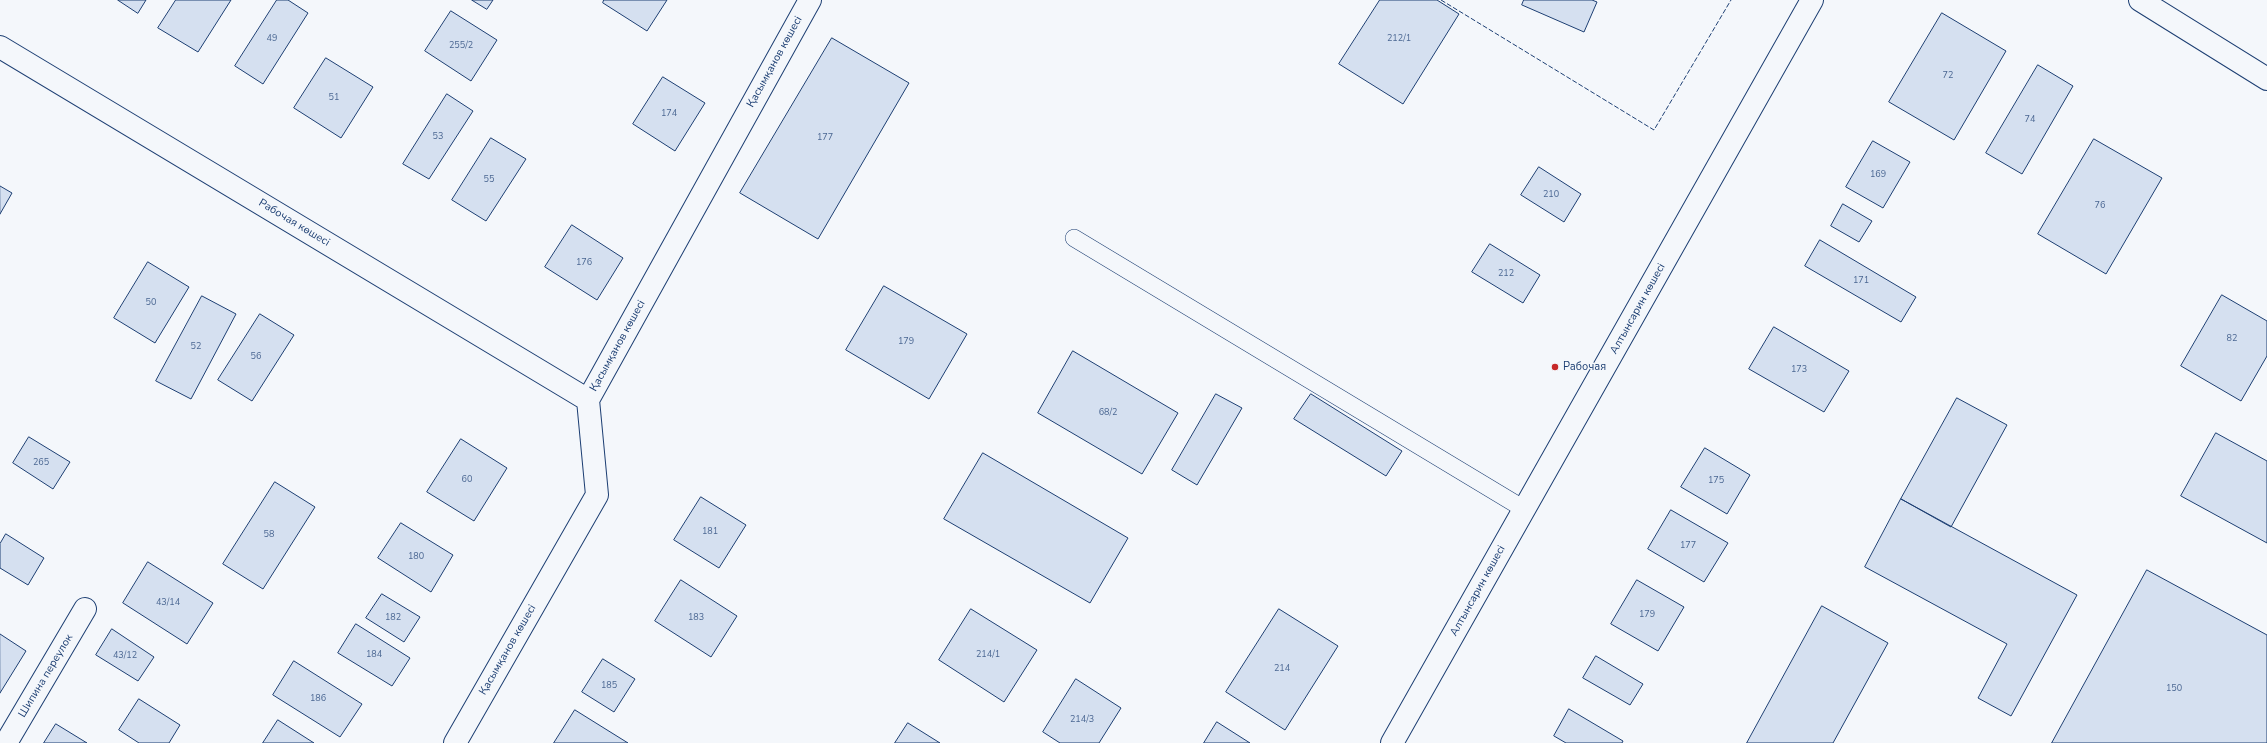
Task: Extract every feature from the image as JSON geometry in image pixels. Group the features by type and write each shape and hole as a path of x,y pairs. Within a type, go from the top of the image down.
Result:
{"street":[{"name":"Қасымқанов көшесі","path":"455,743 597,495 588,400 810,0"},
{"name":"Алтынсарин көшесі","path":"1392,743 1812,0"},
{"path":"2140,0 2267,79"},
{"name":"Рабочая көшесі","path":"0,47 588,400"},
{"name":"Шипина переулок","path":"6,743 85,610"}],"lane":[{"path":"1074,238 1524,509"}],"building":[{"path":"118,0 146,0 138,13"},
{"path":"176,0 231,0 198,52 158,28"},
{"path":"277,0 288,0 308,13 263,84 235,66"},
{"path":"472,0 493,0 487,9"},
{"path":"604,0 667,0 647,31 603,3"},
{"path":"1380,0 1437,0 1459,14 1403,104 1339,64"},
{"path":"1524,0 1592,0 1597,2 1584,32 1522,5"},
{"path":"451,11 497,40 471,81 425,51"},
{"path":"1942,13 2006,51 1954,140 1889,102"},
{"path":"832,38 909,83 818,239 740,193"},
{"path":"326,58 373,87 341,138 294,108"},
{"path":"2038,65 2073,86 2022,174 1986,153"},
{"path":"663,77 705,103 675,151 633,124"},
{"path":"447,94 473,111 429,179 403,164"},
{"path":"491,138 526,159 486,221 452,200"},
{"path":"2094,139 2162,178 2106,274 2038,234"},
{"path":"1873,141 1910,162 1883,208 1846,187"},
{"path":"1539,167 1581,194 1564,222 1521,195"},
{"path":"0,186 12,193 0,214"},
{"path":"1843,204 1872,221 1859,242 1831,226"},
{"path":"572,225 623,258 597,300 545,267"},
{"path":"1820,240 1916,297 1901,322 1805,266"},
{"path":"1490,244 1540,275 1523,303 1472,272"},
{"path":"148,262 189,287 155,343 114,318"},
{"path":"884,286 967,334 929,399 846,350"},
{"path":"2222,295 2267,321 2267,356 2241,401 2181,366"},
{"path":"202,296 236,314 191,399 156,381"},
{"path":"260,314 294,335 252,401 218,380"},
{"path":"1774,327 1849,371 1824,412 1749,369"},
{"path":"1073,351 1178,413 1142,474 1038,413"},
{"path":"1216,394 1242,408 1197,485 1172,470"},
{"path":"1311,394 1402,451 1386,476 1294,419"},
{"path":"1957,398 2007,425 1951,527 1901,499"},
{"path":"2216,433 2267,461 2267,543 2181,496"},
{"path":"29,437 70,462 53,489 13,463"},
{"path":"461,439 507,468 474,521 427,492"},
{"path":"1705,448 1750,475 1727,514 1681,487"},
{"path":"983,453 1128,538 1090,603 944,519"},
{"path":"275,482 315,507 263,589 223,564"},
{"path":"701,497 746,525 719,568 674,540"},
{"path":"1901,499 2077,595 2011,716 1978,698 2007,644 1865,567"},
{"path":"1671,510 1728,543 1704,582 1648,549"},
{"path":"401,523 453,555 431,592 378,558"},
{"path":"6,534 44,558 28,585 0,568 0,544"},
{"path":"148,562 213,603 187,644 123,603"},
{"path":"2147,570 2267,635 2267,743 2052,743"},
{"path":"681,580 737,616 711,657 655,621"},
{"path":"1637,580 1684,607 1658,651 1611,624"},
{"path":"382,594 420,617 404,642 366,618"},
{"path":"1822,606 1888,643 1833,743 1747,743"},
{"path":"971,609 1037,650 1004,702 939,660"},
{"path":"1279,609 1338,646 1285,730 1226,692"},
{"path":"356,624 410,658 392,686 338,653"},
{"path":"112,629 154,657 138,681 96,655"},
{"path":"0,634 26,651 0,693"},
{"path":"1596,656 1643,684 1630,705 1583,678"},
{"path":"603,659 635,679 614,712 582,692"},
{"path":"294,661 362,704 340,737 273,695"},
{"path":"1076,679 1121,708 1099,743 1060,743 1043,732"},
{"path":"139,699 180,725 169,743 139,743 119,730"},
{"path":"1569,709 1623,741 1622,743 1566,743 1554,736"},
{"path":"575,710 628,743 554,743"},
{"path":"278,720 314,743 263,743"},
{"path":"1217,722 1250,743 1204,743"},
{"path":"908,723 940,743 895,743"},
{"path":"56,724 87,743 44,743"}],"fence":[{"path":"1441,0 1654,130 1731,0"}],"place":[{"name":"Рабочая","path":"1555,367"}]}
